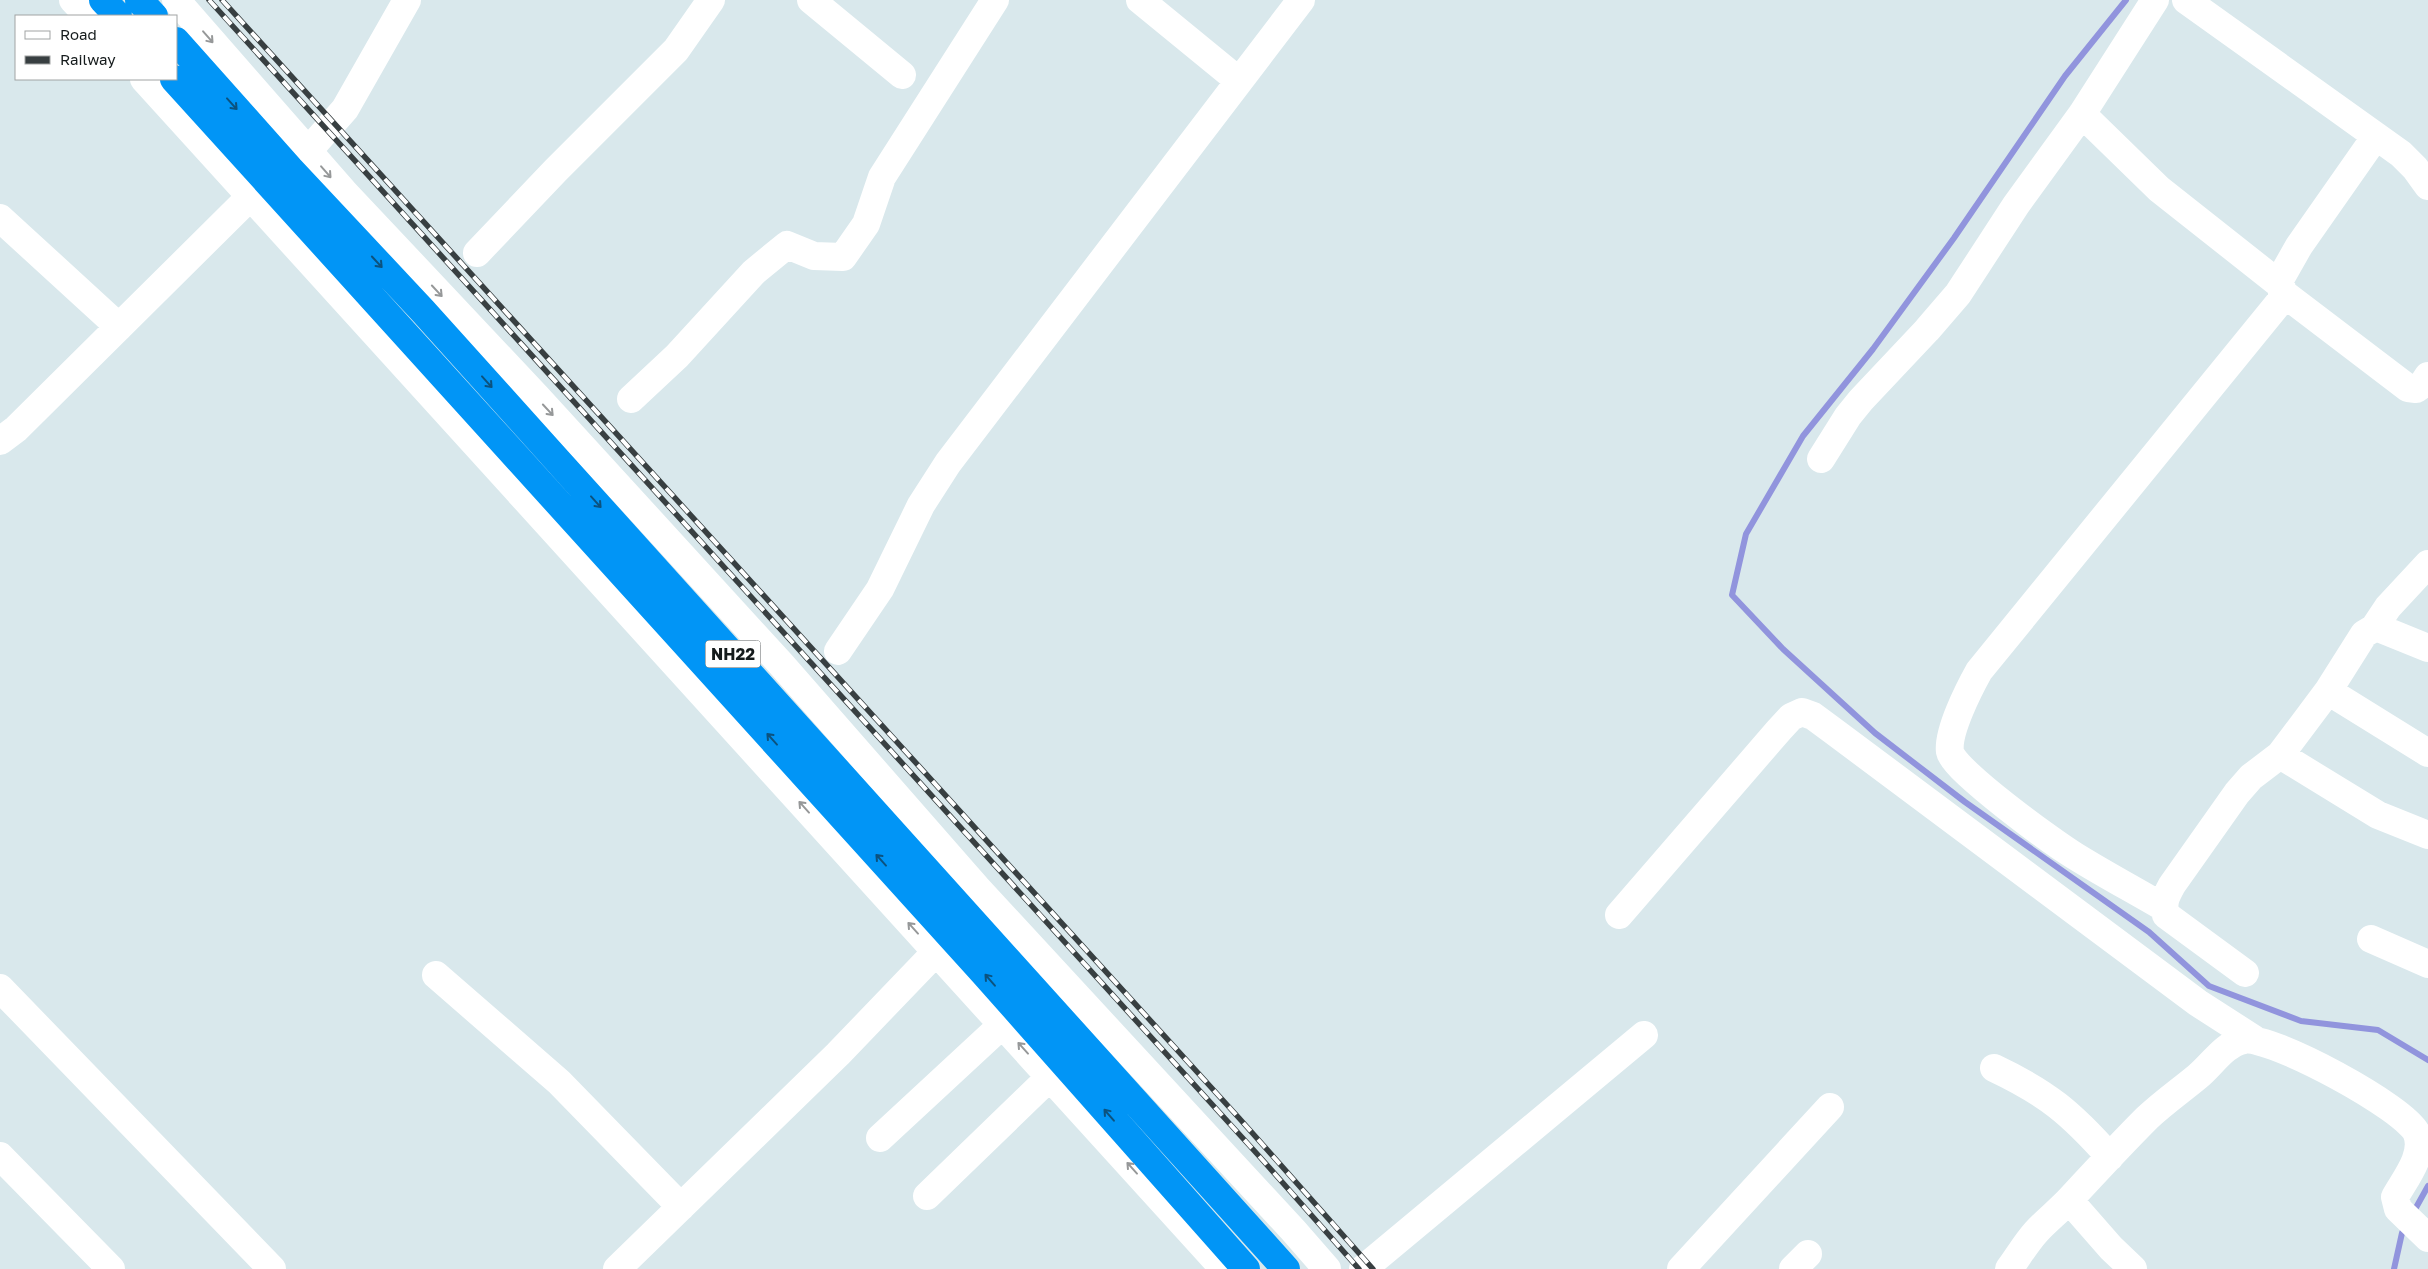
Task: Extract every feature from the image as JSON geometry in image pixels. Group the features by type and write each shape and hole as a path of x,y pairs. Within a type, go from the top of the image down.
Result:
{"highway":[{"path":"104,0 117,15"},
{"path":"140,0 153,15"},
{"name":"NH22","path":"178,43 290,169 539,439 1286,1269"},
{"name":"NH22","path":"175,80 983,972 1246,1269"}],"street":[{"path":"73,0 87,15"},
{"path":"176,0 376,226 537,397 781,664 977,888 1327,1269"},
{"path":"308,151 344,109 406,0"},
{"path":"477,253 676,50 711,0"},
{"path":"810,0 902,75"},
{"path":"631,399 677,356 754,272 786,245 814,256 843,257 866,224 882,177 995,0"},
{"path":"1140,0 1240,81"},
{"path":"838,651 891,570 921,505 943,469 1300,0"},
{"path":"1821,459 1848,416 1861,400 1958,294 2016,205 2082,114 2155,0"},
{"path":"2186,0 2409,160 2428,186"},
{"path":"145,80 1224,1269"},
{"path":"2082,114 2148,179 2281,288 2408,388 2416,389 2422,385 2428,376"},
{"path":"2163,907 2059,845 1986,790 1952,760 1951,742 1962,704 1979,671 2274,312 2281,288 2299,246 2376,136"},
{"path":"0,441 16,429 251,196"},
{"path":"0,218 119,327"},
{"path":"323,276 376,226"},
{"path":"2245,973 2166,915 2163,907 2165,898 2231,800 2251,776 2280,755 2328,691 2364,634 2374,628 2388,607 2428,564"},
{"path":"2374,628 2395,634 2428,648"},
{"path":"2328,691 2428,753"},
{"path":"1619,915 1791,717 1802,712 1813,716 2198,1003 2254,1039 2273,1045 2348,1081 2410,1124 2417,1133 2417,1154 2395,1196 2398,1209 2427,1237"},
{"path":"2280,755 2378,815 2428,835"},
{"path":"2371,939 2428,964"},
{"path":"617,1269 838,1054 936,952"},
{"path":"880,1138 1057,974"},
{"path":"436,975 559,1082 681,1208"},
{"path":"0,988 272,1269"},
{"path":"1363,1269 1644,1035"},
{"path":"2009,1269 2037,1231 2148,1118 2234,1043 2244,1039 2254,1039"},
{"path":"1994,1068 2023,1081 2051,1099 2078,1121 2110,1157"},
{"path":"927,1196 1050,1077"},
{"path":"1681,1269 1830,1107"},
{"path":"0,1156 108,1268"},
{"path":"2069,1200 2110,1248 2133,1269"}],"waterway":[{"path":"2126,0 2065,76 1954,238 1873,349 1803,436 1746,534 1732,595 1783,649 1875,733 1965,802 2149,932 2209,986 2301,1021 2378,1030 2428,1060"},
{"path":"2413,1213 2428,1186"},
{"path":"2394,1269 2405,1226"}],"railway":[{"path":"209,0 1259,1156 1359,1269"},
{"path":"222,0 1239,1118 1373,1269"}]}
